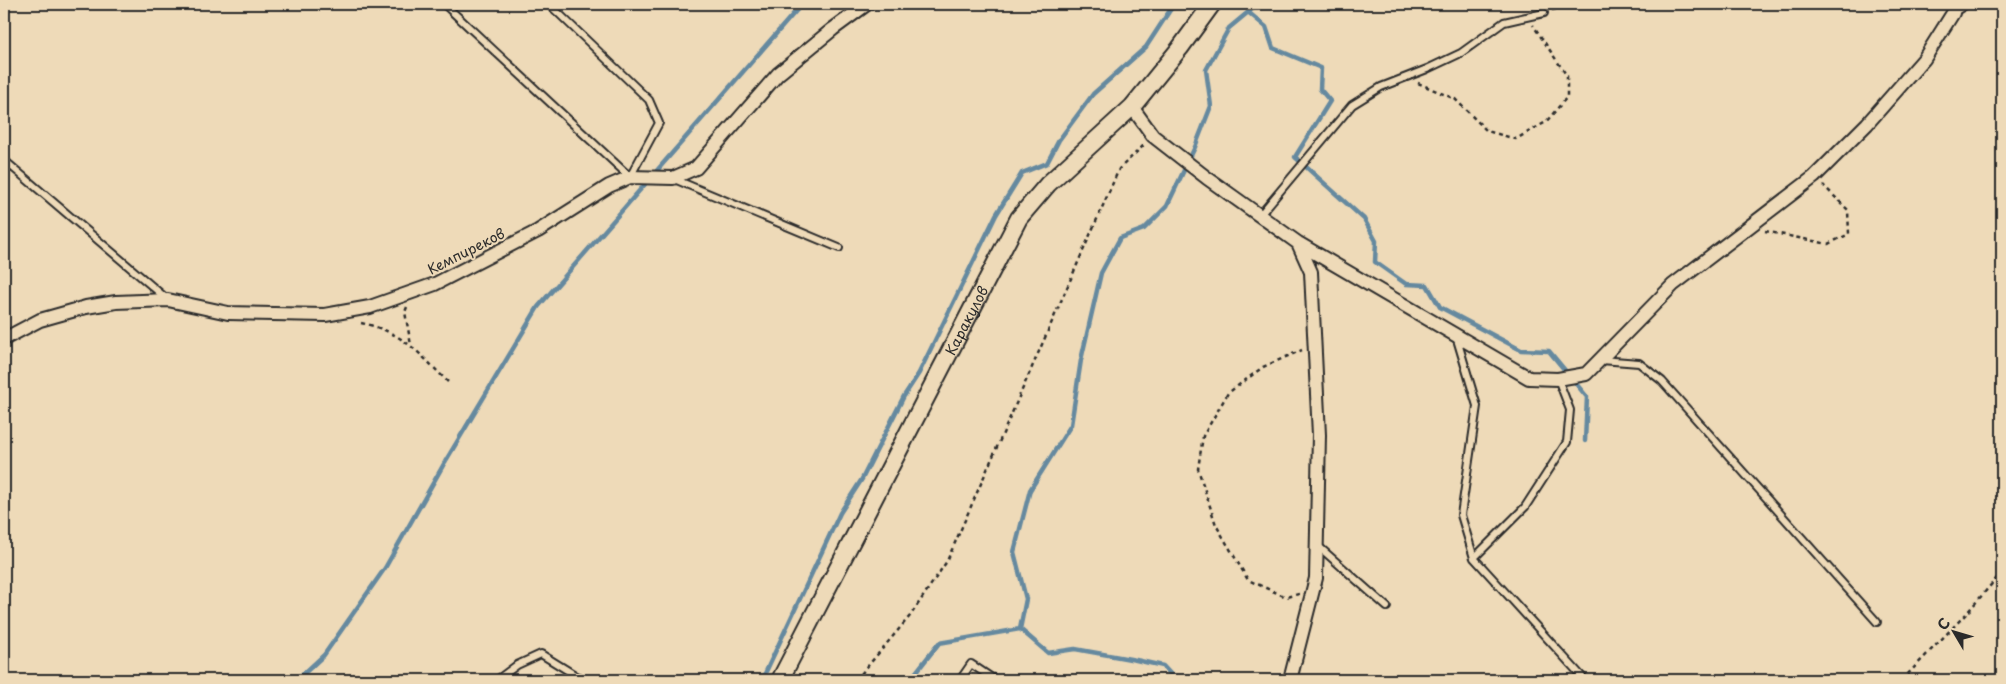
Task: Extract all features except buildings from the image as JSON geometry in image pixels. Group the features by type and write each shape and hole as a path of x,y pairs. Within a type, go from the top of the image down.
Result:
{"main road":[{"name":"Каракулов","path":"780,680 1019,218 1048,184 1132,107 1180,48 1212,4"}],"street":[{"name":"Кемпиреков","path":"4,339 40,320 86,307 116,302 168,300 228,312 325,315 370,307 435,284 538,231 609,186 634,177 668,178 696,168 778,74 867,4"},
{"path":"1132,107 1153,136 1298,243 1529,378 1558,379 1586,374 1673,285 1814,177 1867,124 1924,59 1952,9"},
{"path":"1290,680 1316,578 1319,434 1311,272 1298,243"}],"lane":[{"path":"444,4 634,177 659,123 649,100 549,4"},
{"path":"1952,9 1968,4"},
{"path":"1260,215 1352,105 1381,87 1461,53 1504,22 1544,13"},
{"path":"4,160 168,300"},
{"path":"668,178 839,248"},
{"path":"1456,335 1478,406 1461,515 1474,558 1585,680"},
{"path":"1600,360 1639,363 1662,381 1877,622"},
{"path":"1474,558 1524,507 1567,442 1570,410 1558,379"},
{"path":"1316,544 1387,607"},
{"path":"497,680 517,665 541,654 583,680"},
{"path":"960,680 971,664 995,680"}],"path":[{"path":"1544,13 1575,4"},
{"path":"1405,78 1455,99 1487,132 1516,139 1546,122 1567,97 1567,76 1527,17"},
{"path":"856,680 910,616 947,561 1119,169 1153,136"},
{"path":"1746,228 1828,244 1849,234 1848,210 1814,177"},
{"path":"411,344 405,312 415,291"},
{"path":"360,322 377,326 411,344 448,382"},
{"path":"1313,591 1286,597 1248,580 1216,525 1198,469 1203,436 1228,393 1263,367 1315,345"},
{"path":"1902,680 1966,614 2002,572"}],"waterway":[{"path":"297,680 324,655 385,568 445,462 538,307 802,4"},
{"path":"762,680 840,513 862,479 904,396 919,373 996,215 1022,173 1047,163 1059,140 1093,94 1146,47 1174,4"},
{"path":"910,680 939,643 1020,629 1026,599 1014,552 1030,490 1071,425 1081,360 1101,273 1120,238 1144,229 1167,206 1195,147 1211,106 1206,70 1229,28 1258,4"},
{"path":"1248,12 1266,27 1273,48 1321,68 1320,89 1330,101 1295,157 1364,219 1376,241 1375,262 1406,284 1427,285 1440,307 1521,350 1549,351 1587,397 1585,441"},
{"path":"1020,629 1048,653 1075,649 1136,660 1163,666 1176,680"}]}
